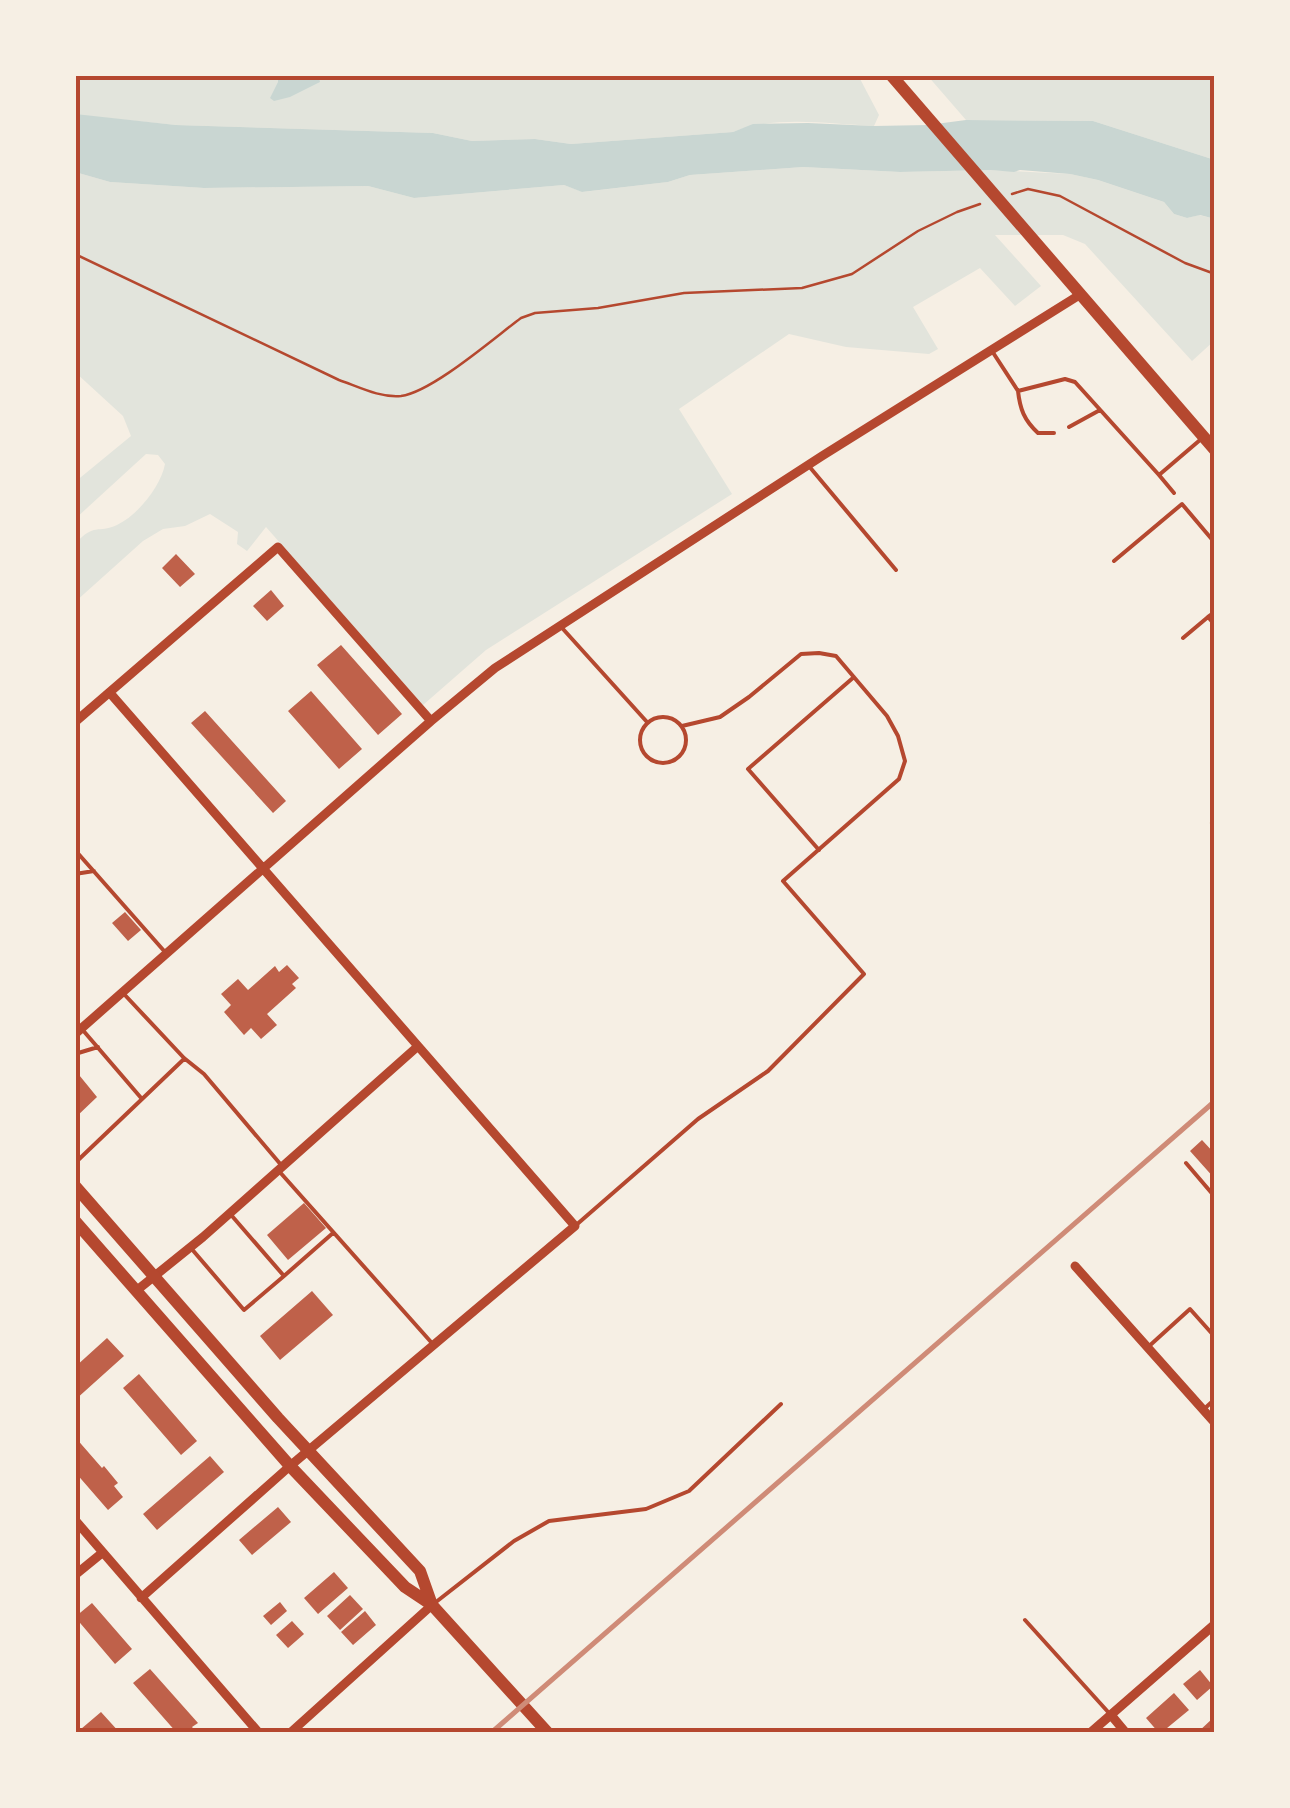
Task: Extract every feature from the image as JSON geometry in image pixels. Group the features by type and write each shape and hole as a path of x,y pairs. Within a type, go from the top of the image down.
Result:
{"main road":[{"path":"891,75 1215,450"},
{"path":"75,1186 308,1452 420,1571 432,1605"},
{"path":"75,1221 290,1466 405,1587 432,1605 548,1733"}],"street":[{"path":"77,1028 123,993 495,668 1081,294"},
{"path":"75,722 278,547 431,721"},
{"path":"110,692 575,1226 290,1466 141,1598"},
{"path":"136,1291 417,1047"},
{"path":"1076,1266 1215,1423"},
{"path":"75,1520 259,1733"},
{"path":"75,1575 102,1552"},
{"path":"290,1733 432,1605"},
{"path":"1090,1733 1215,1624"},
{"path":"1111,1715 1126,1733"}],"lane":[{"path":"992,351 1018,391 1020,409 1028,423 1038,433 1054,434"},
{"path":"1018,391 1065,378 1075,382 1174,492"},
{"path":"1069,427 1100,410"},
{"path":"1159,475 1204,437"},
{"path":"808,465 896,570"},
{"path":"1114,562 1182,504 1215,543"},
{"path":"1183,638 1215,612"},
{"path":"1208,618 1215,625"},
{"path":"560,625 648,722"},
{"path":"575,1226 698,1119 768,1071 864,974 783,881 898,779 905,761 887,716 836,656 819,653 801,654 720,717 682,726"},
{"path":"818,850 748,770 854,677"},
{"path":"665,716 682,726 686,738 683,752 672,761 657,762 644,754 639,741 648,722 665,716"},
{"path":"75,850 166,954"},
{"path":"75,874 94,872"},
{"path":"123,993 204,1074 334,1232 434,1345"},
{"path":"77,1028 142,1098"},
{"path":"75,1054 98,1047"},
{"path":"75,1163 184,1058"},
{"path":"1186,1163 1215,1198"},
{"path":"230,1213 284,1276"},
{"path":"190,1246 244,1310 334,1232"},
{"path":"1147,1348 1190,1309 1215,1337"},
{"path":"1203,1410 1215,1400"},
{"path":"432,1605 514,1540 549,1522 646,1509 689,1491 781,1404"},
{"path":"1026,1620 1111,1715"}],"path":[{"path":"1010,195 1028,189 1060,196 1186,263 1215,274"},
{"path":"75,254 340,380 385,396 399,396 423,388 535,312 598,308 684,293 802,288 852,274 918,231 992,200"}],"shaded area":[{"path":"75,75 470,75 499,80 529,75 858,75 879,115 874,126 784,122 733,132 571,144 535,139 472,141 433,133 176,125 86,116 75,114"},
{"path":"278,75 318,75 320,82 274,101 270,98"},
{"path":"927,75 1215,75 1215,160 1093,121 966,120"},
{"path":"75,114 176,125 433,133 472,141 535,139 571,144 733,132 753,124 874,126 966,120 1093,121 1215,160 1215,219 1174,214 1164,202 1098,180 1020,170 900,172 803,167 690,175 668,182 582,192 564,185 414,198 368,186 204,188 110,182 75,172"},
{"path":"803,167 1070,174 1164,202 1174,214 1215,219 1215,340 1192,361 1085,244 1063,235 995,235 1041,286 1015,306 980,268 913,307 938,349 929,354 846,347 789,334 679,409 732,494 486,650 423,705 266,527 247,551 237,544 238,532 210,514 185,526 163,529 143,541 75,602 75,544 87,533 117,525 133,514 154,490 165,464 158,455 146,454 75,519 75,482 131,436 123,416 75,372 75,172 110,182 204,188 368,186 414,198 564,185 583,192 668,182 690,175"}],"building":[{"path":"176,554 195,574 180,587 162,568"},
{"path":"271,590 284,606 267,621 253,606"},
{"path":"341,645 402,714 378,735 317,665"},
{"path":"311,691 362,749 339,769 288,711"},
{"path":"205,711 286,801 273,813 191,723"},
{"path":"125,912 141,930 128,941 112,923"},
{"path":"287,965 299,978 292,984 296,988 267,1014 277,1025 261,1039 251,1028 244,1035 224,1012 231,1005 221,994 238,979 248,990 275,966 279,972"},
{"path":"75,1070 97,1097 75,1118"},
{"path":"1202,1140 1215,1154 1215,1179 1190,1151"},
{"path":"304,1203 326,1228 288,1260 267,1235"},
{"path":"312,1291 333,1315 280,1360 260,1336"},
{"path":"107,1338 124,1356 75,1400 75,1367"},
{"path":"139,1374 197,1441 181,1455 123,1388"},
{"path":"75,1437 118,1483 114,1486 123,1497 108,1510 75,1472"},
{"path":"210,1456 224,1472 157,1530 143,1514"},
{"path":"278,1507 291,1522 252,1555 239,1540"},
{"path":"334,1572 348,1588 318,1614 304,1598"},
{"path":"350,1595 363,1609 340,1630 327,1616"},
{"path":"280,1602 287,1611 271,1625 263,1616"},
{"path":"92,1603 132,1649 115,1664 75,1617"},
{"path":"365,1611 376,1625 353,1645 341,1632"},
{"path":"292,1621 304,1634 288,1648 276,1635"},
{"path":"150,1669 198,1723 192,1727 197,1733 177,1733 133,1683"},
{"path":"1200,1670 1213,1686 1197,1700 1183,1684"},
{"path":"1174,1693 1189,1710 1159,1733 1146,1718"},
{"path":"101,1712 120,1733 84,1733 81,1729"},
{"path":"1213,1718 1215,1733 1197,1733"}],"railway":[{"path":"491,1733 1215,1101"}]}
